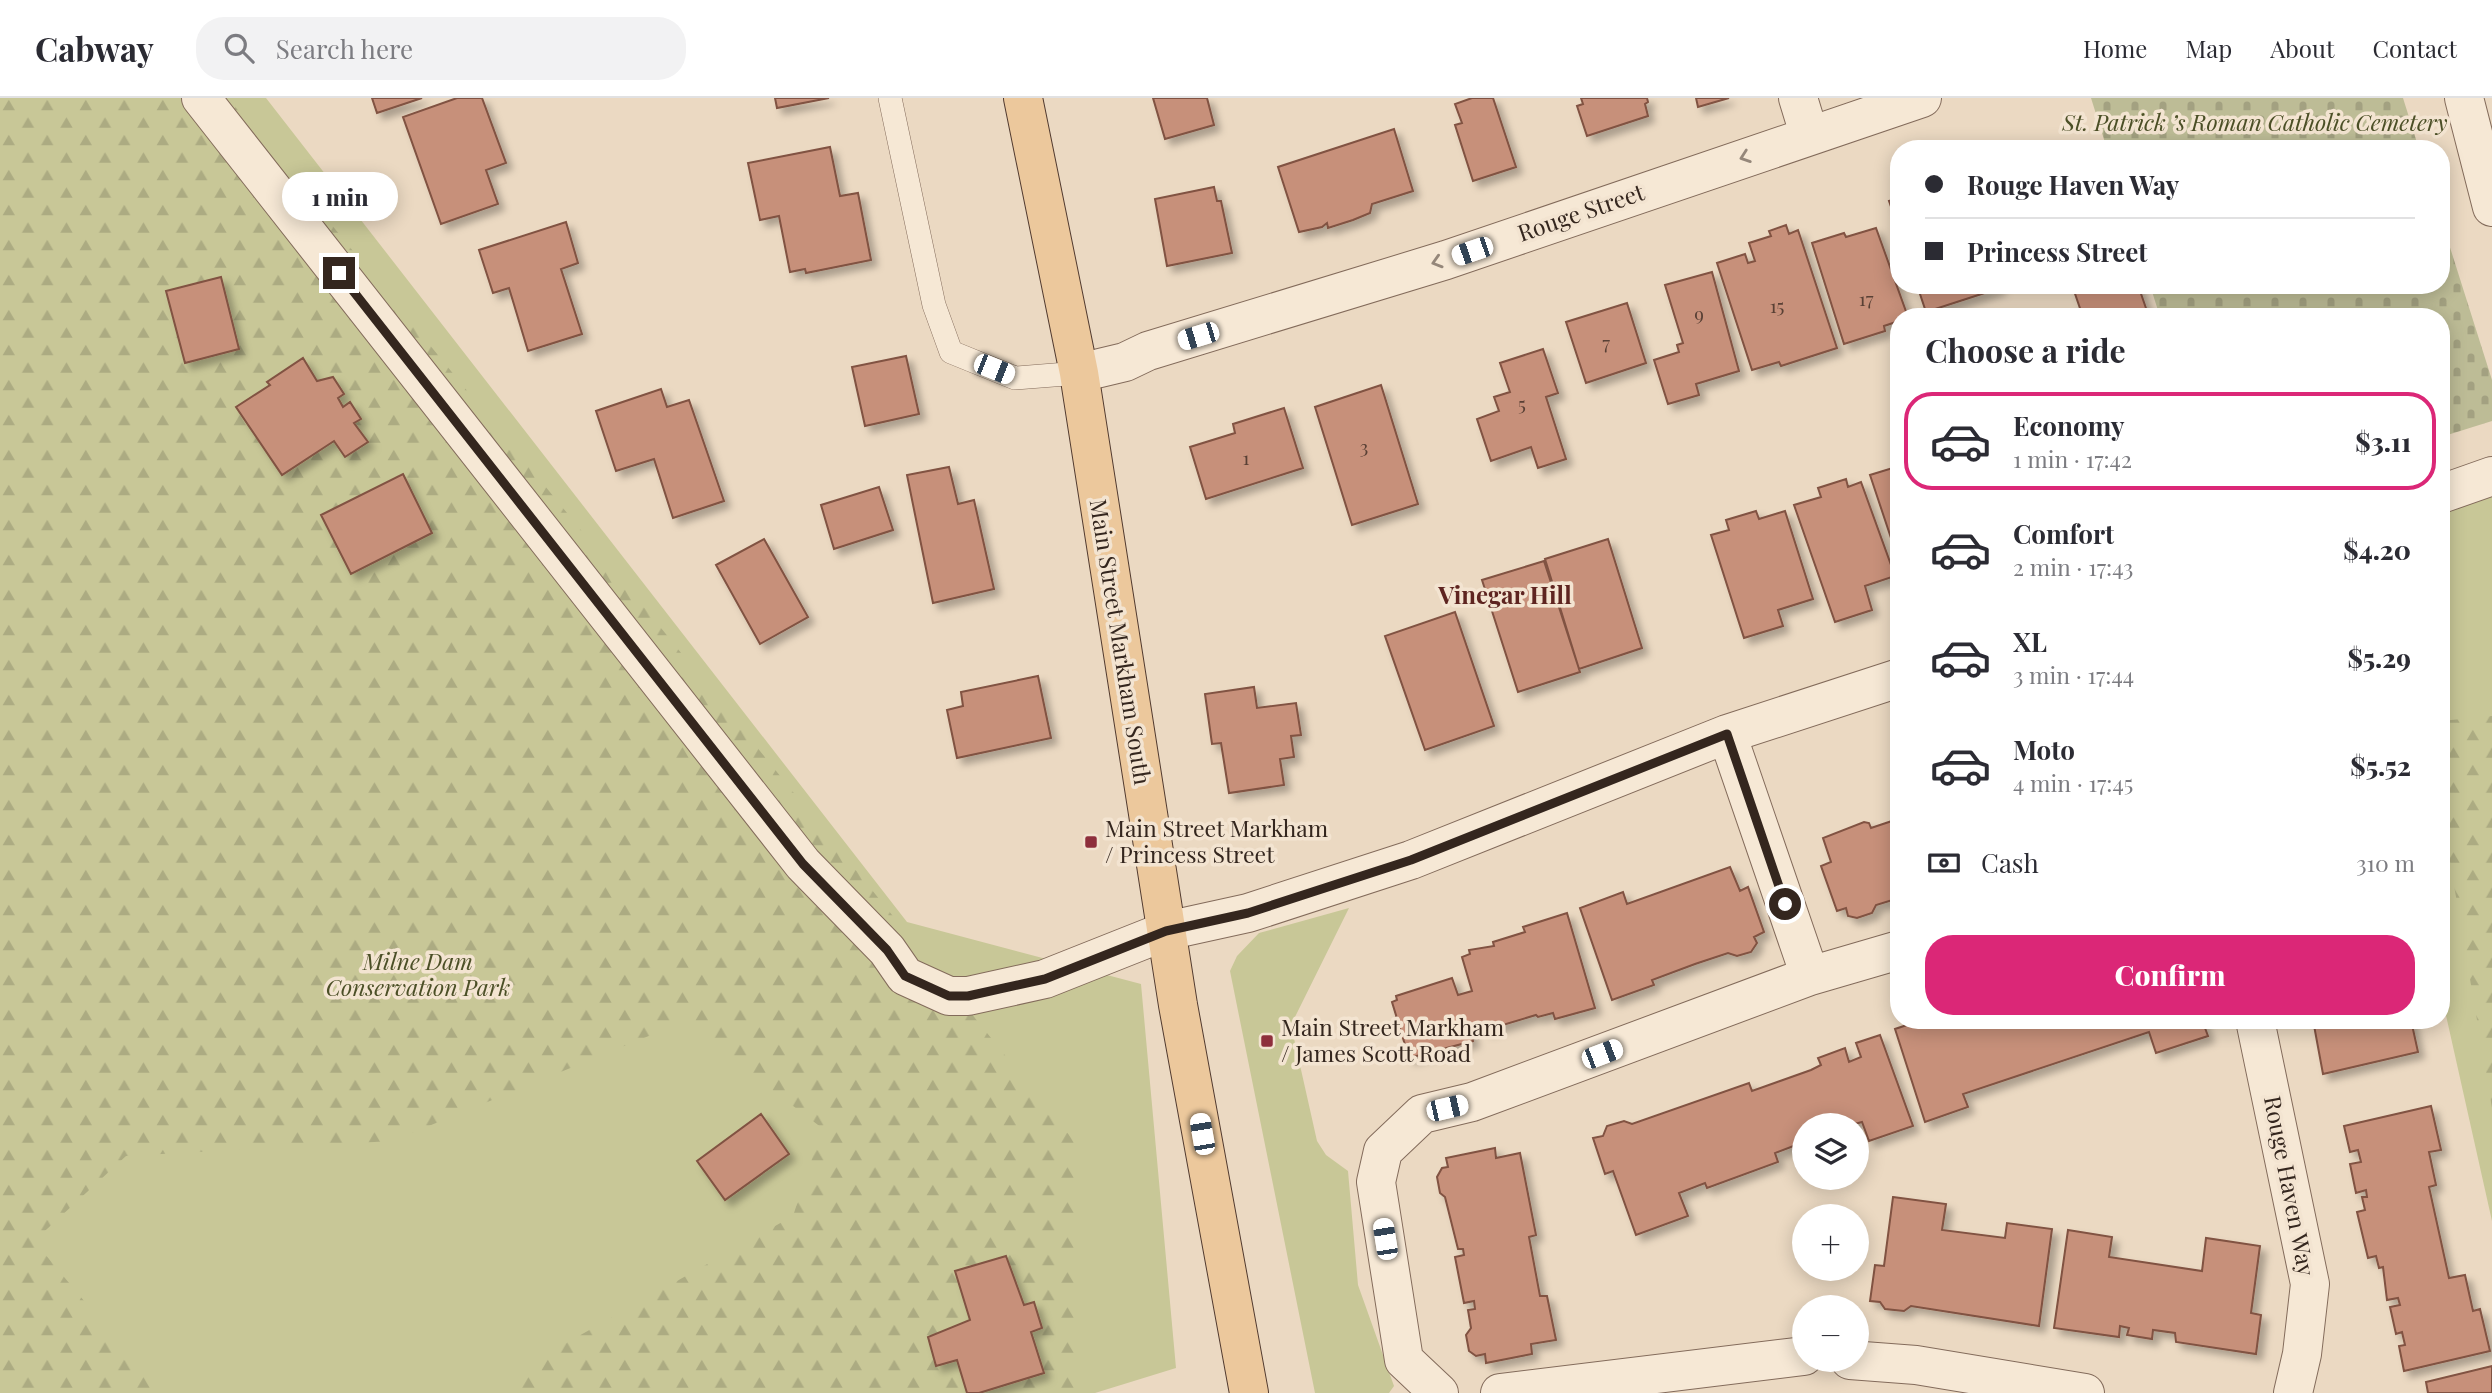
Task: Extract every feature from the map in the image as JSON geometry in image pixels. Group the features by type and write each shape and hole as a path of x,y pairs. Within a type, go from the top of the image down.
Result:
{"main road":[{"name":"Main Street Markham South","path":"1023,98 1079,373 1166,931 1249,1393"}],"street":[{"path":"201,98 803,864 887,950 905,976 949,996 968,996 1045,979 1166,931 1248,913 1411,860 1727,734 1890,681"},
{"path":"1798,98 1809,135"},
{"name":"Rouge Street","path":"1079,373 1125,362 1148,351 1446,260 1922,98"},
{"path":"2464,98 2492,207"},
{"path":"2450,491 2492,476"},
{"path":"1727,734 1810,976"},
{"path":"1439,1393 1404,1360 1376,1182 1383,1151 1422,1114 1472,1102 1810,976 1890,953"},
{"name":"Rouge Haven Way","path":"2257,1029 2310,1284 2302,1353 2293,1393"},
{"path":"1500,1393 1792,1357"},
{"path":"1869,1361 1916,1365 2085,1393"}],"lane":[{"path":"890,98 934,305 951,352 1015,378 1079,373"}],"green space":[{"name":"Milne Dam Conservation Park","path":"0,98 266,98 907,922 1141,984 1176,1368 1095,1393 0,1393"},
{"name":"Milne Dam Conservation Park","path":"0,98 228,98 661,628 1074,1141 1076,1393 513,1393 518,1370 793,1216 822,1128 683,1022 392,1141 126,1156 34,1241 161,1393 0,1393"},
{"name":"St. Patrick ’s Roman Catholic Cemetery","path":"2091,98 2403,98 2416,140 2104,140"},
{"path":"2450,247 2492,380 2492,421 2450,434 2450,308 2157,308 2153,294 2450,294"},
{"path":"2492,476 2492,1221 2449,1029 2450,491"},
{"path":"2492,716 2492,1108 2450,862 2450,720"},
{"path":"1349,908 1291,1025 1317,1141 1326,1155 1348,1171 1358,1285 1394,1386 1389,1393 1315,1393 1230,971 1237,956 1259,933"}],"building":[{"path":"372,98 422,98 377,113"},
{"path":"457,98 482,98 506,163 486,170 498,204 441,224 403,117"},
{"path":"775,98 829,98 777,108"},
{"path":"1153,98 1207,98 1214,125 1165,139"},
{"path":"1472,98 1493,98 1516,167 1473,181 1455,125 1462,123 1455,104"},
{"path":"1581,98 1647,98 1648,102 1645,104 1648,116 1587,136 1577,106 1583,104"},
{"path":"1696,98 1729,98 1698,107"},
{"path":"1394,129 1413,191 1372,204 1370,213 1353,220 1328,228 1327,223 1322,227 1299,232 1278,167"},
{"path":"830,147 840,196 858,193 871,260 806,273 805,269 790,272 779,216 760,220 748,163"},
{"path":"1214,187 1217,201 1221,201 1232,253 1167,266 1155,199"},
{"path":"566,222 578,263 561,269 582,334 528,351 509,288 493,293 479,250"},
{"path":"1786,225 1789,234 1798,230 1837,348 1781,366 1779,362 1752,370 1717,263 1745,254 1748,263 1755,261 1749,243 1771,236 1769,231"},
{"path":"1876,228 1890,267 1890,294 1900,294 1905,308 1890,308 1890,324 1884,326 1885,331 1844,344 1812,243 1844,233 1846,237"},
{"path":"1712,272 1739,371 1696,384 1699,395 1668,404 1654,360 1679,352 1677,345 1683,343 1665,285"},
{"path":"221,277 239,349 185,363 166,291"},
{"path":"1920,294 1982,294 1938,308 1925,308"},
{"path":"2075,294 2141,294 2146,308 2080,308"},
{"path":"1627,303 1646,363 1586,383 1566,322"},
{"path":"1543,349 1558,393 1546,397 1566,459 1538,468 1531,447 1491,461 1477,419 1499,411 1494,397 1510,392 1500,363"},
{"path":"906,356 919,414 865,426 852,367"},
{"path":"303,358 317,381 333,377 344,394 338,398 343,407 350,402 361,419 354,423 368,442 345,457 334,441 282,475 236,407 270,385 267,382"},
{"path":"1381,385 1418,504 1352,525 1315,407"},
{"path":"661,389 667,407 689,400 724,501 673,518 654,459 616,471 596,411"},
{"path":"1284,408 1303,468 1206,499 1190,447 1235,433 1233,424"},
{"path":"949,467 958,504 974,500 994,589 933,603 907,475"},
{"path":"1890,469 1890,535 1870,475"},
{"path":"403,474 432,533 351,574 321,515"},
{"path":"1846,479 1848,487 1861,482 1890,562 1890,578 1865,586 1872,610 1835,622 1794,505 1821,497 1818,488"},
{"path":"879,487 893,530 834,549 821,505"},
{"path":"1756,511 1759,519 1785,511 1813,599 1778,610 1783,626 1744,638 1711,535 1729,530 1726,520"},
{"path":"764,539 808,617 760,644 716,565"},
{"path":"1608,539 1642,648 1579,669 1545,559"},
{"path":"1544,561 1580,672 1518,692 1482,580"},
{"path":"1455,612 1494,726 1425,750 1385,636"},
{"path":"1038,676 1051,738 957,758 947,710 963,706 961,692"},
{"path":"1254,687 1257,708 1296,703 1301,735 1291,736 1294,757 1280,759 1284,785 1229,793 1221,743 1212,744 1205,694"},
{"path":"1864,822 1869,823 1871,828 1890,822 1890,901 1876,905 1872,913 1857,918 1848,916 1846,908 1837,911 1821,866 1831,862 1823,838"},
{"path":"1730,867 1740,891 1748,887 1764,932 1754,937 1757,943 1751,952 1737,956 1728,953 1695,964 1652,980 1654,985 1612,1000 1580,908 1623,892 1627,904"},
{"path":"1567,913 1595,1008 1555,1019 1553,1013 1538,1017 1536,1015 1486,1030 1484,1022 1469,1027 1473,1041 1409,1058 1392,1002 1397,1000 1396,996 1452,978 1458,995 1472,991 1462,957 1470,954 1469,950 1494,946 1493,942 1525,932 1523,927"},
{"path":"1895,1029 2205,1029 2208,1036 2156,1053 2149,1032 1963,1094 1968,1107 1925,1122"},
{"path":"2315,1029 2413,1029 2418,1052 2323,1074"},
{"path":"1880,1035 1913,1126 1869,1141 1869,1113 1792,1113 1792,1147 1775,1153 1778,1162 1707,1188 1705,1183 1679,1193 1688,1216 1636,1235 1613,1171 1605,1174 1593,1138 1603,1136 1607,1126 1624,1121 1632,1124 1749,1083 1752,1091 1811,1070 1821,1065 1818,1058 1845,1048 1849,1062 1861,1057 1856,1043"},
{"path":"2431,1106 2441,1150 2429,1152 2436,1185 2429,1187 2449,1278 2465,1275 2473,1311 2480,1309 2490,1351 2404,1371 2399,1346 2405,1345 2402,1332 2396,1334 2390,1307 2400,1305 2398,1298 2387,1300 2383,1267 2379,1268 2376,1256 2368,1258 2357,1212 2365,1210 2362,1197 2367,1197 2366,1190 2356,1193 2350,1164 2361,1162 2358,1150 2350,1152 2344,1126"},
{"path":"761,1114 789,1154 725,1200 697,1161"},
{"path":"1495,1148 1496,1158 1520,1153 1536,1235 1529,1237 1540,1296 1547,1296 1556,1340 1531,1344 1532,1354 1486,1363 1485,1354 1476,1356 1469,1351 1466,1335 1471,1328 1468,1310 1475,1309 1474,1301 1464,1303 1455,1257 1464,1255 1463,1249 1458,1249 1437,1177 1442,1168 1448,1167 1446,1158"},
{"path":"1893,1197 1946,1204 1942,1230 2005,1238 2007,1223 2052,1229 2039,1326 1911,1306 1904,1311 1885,1309 1880,1302 1870,1301 1875,1265 1884,1266"},
{"path":"2068,1230 2112,1237 2109,1257 2202,1271 2206,1238 2260,1246 2251,1313 2261,1315 2256,1354 2176,1342 2175,1333 2153,1330 2152,1339 2127,1335 2129,1328 2120,1326 2119,1337 2054,1328"},
{"path":"1006,1256 1024,1305 1034,1302 1042,1328 1031,1332 1044,1373 979,1393 967,1393 957,1360 936,1366 928,1337 970,1320 955,1271"},
{"path":"2492,1366 2492,1393 2428,1393 2426,1382"}],"place":[{"name":"Main Street Markham / Princess Street","path":"1091,842"},
{"name":"Main Street Markham / James Scott Road","path":"1267,1041"}],"district":[{"name":"Vinegar Hill","path":"1505,596"}],"route":[{"path":"339,273 803,864 887,950 905,976 949,996 968,996 1045,979 1166,931 1248,913 1411,860 1727,734 1785,904"}]}
